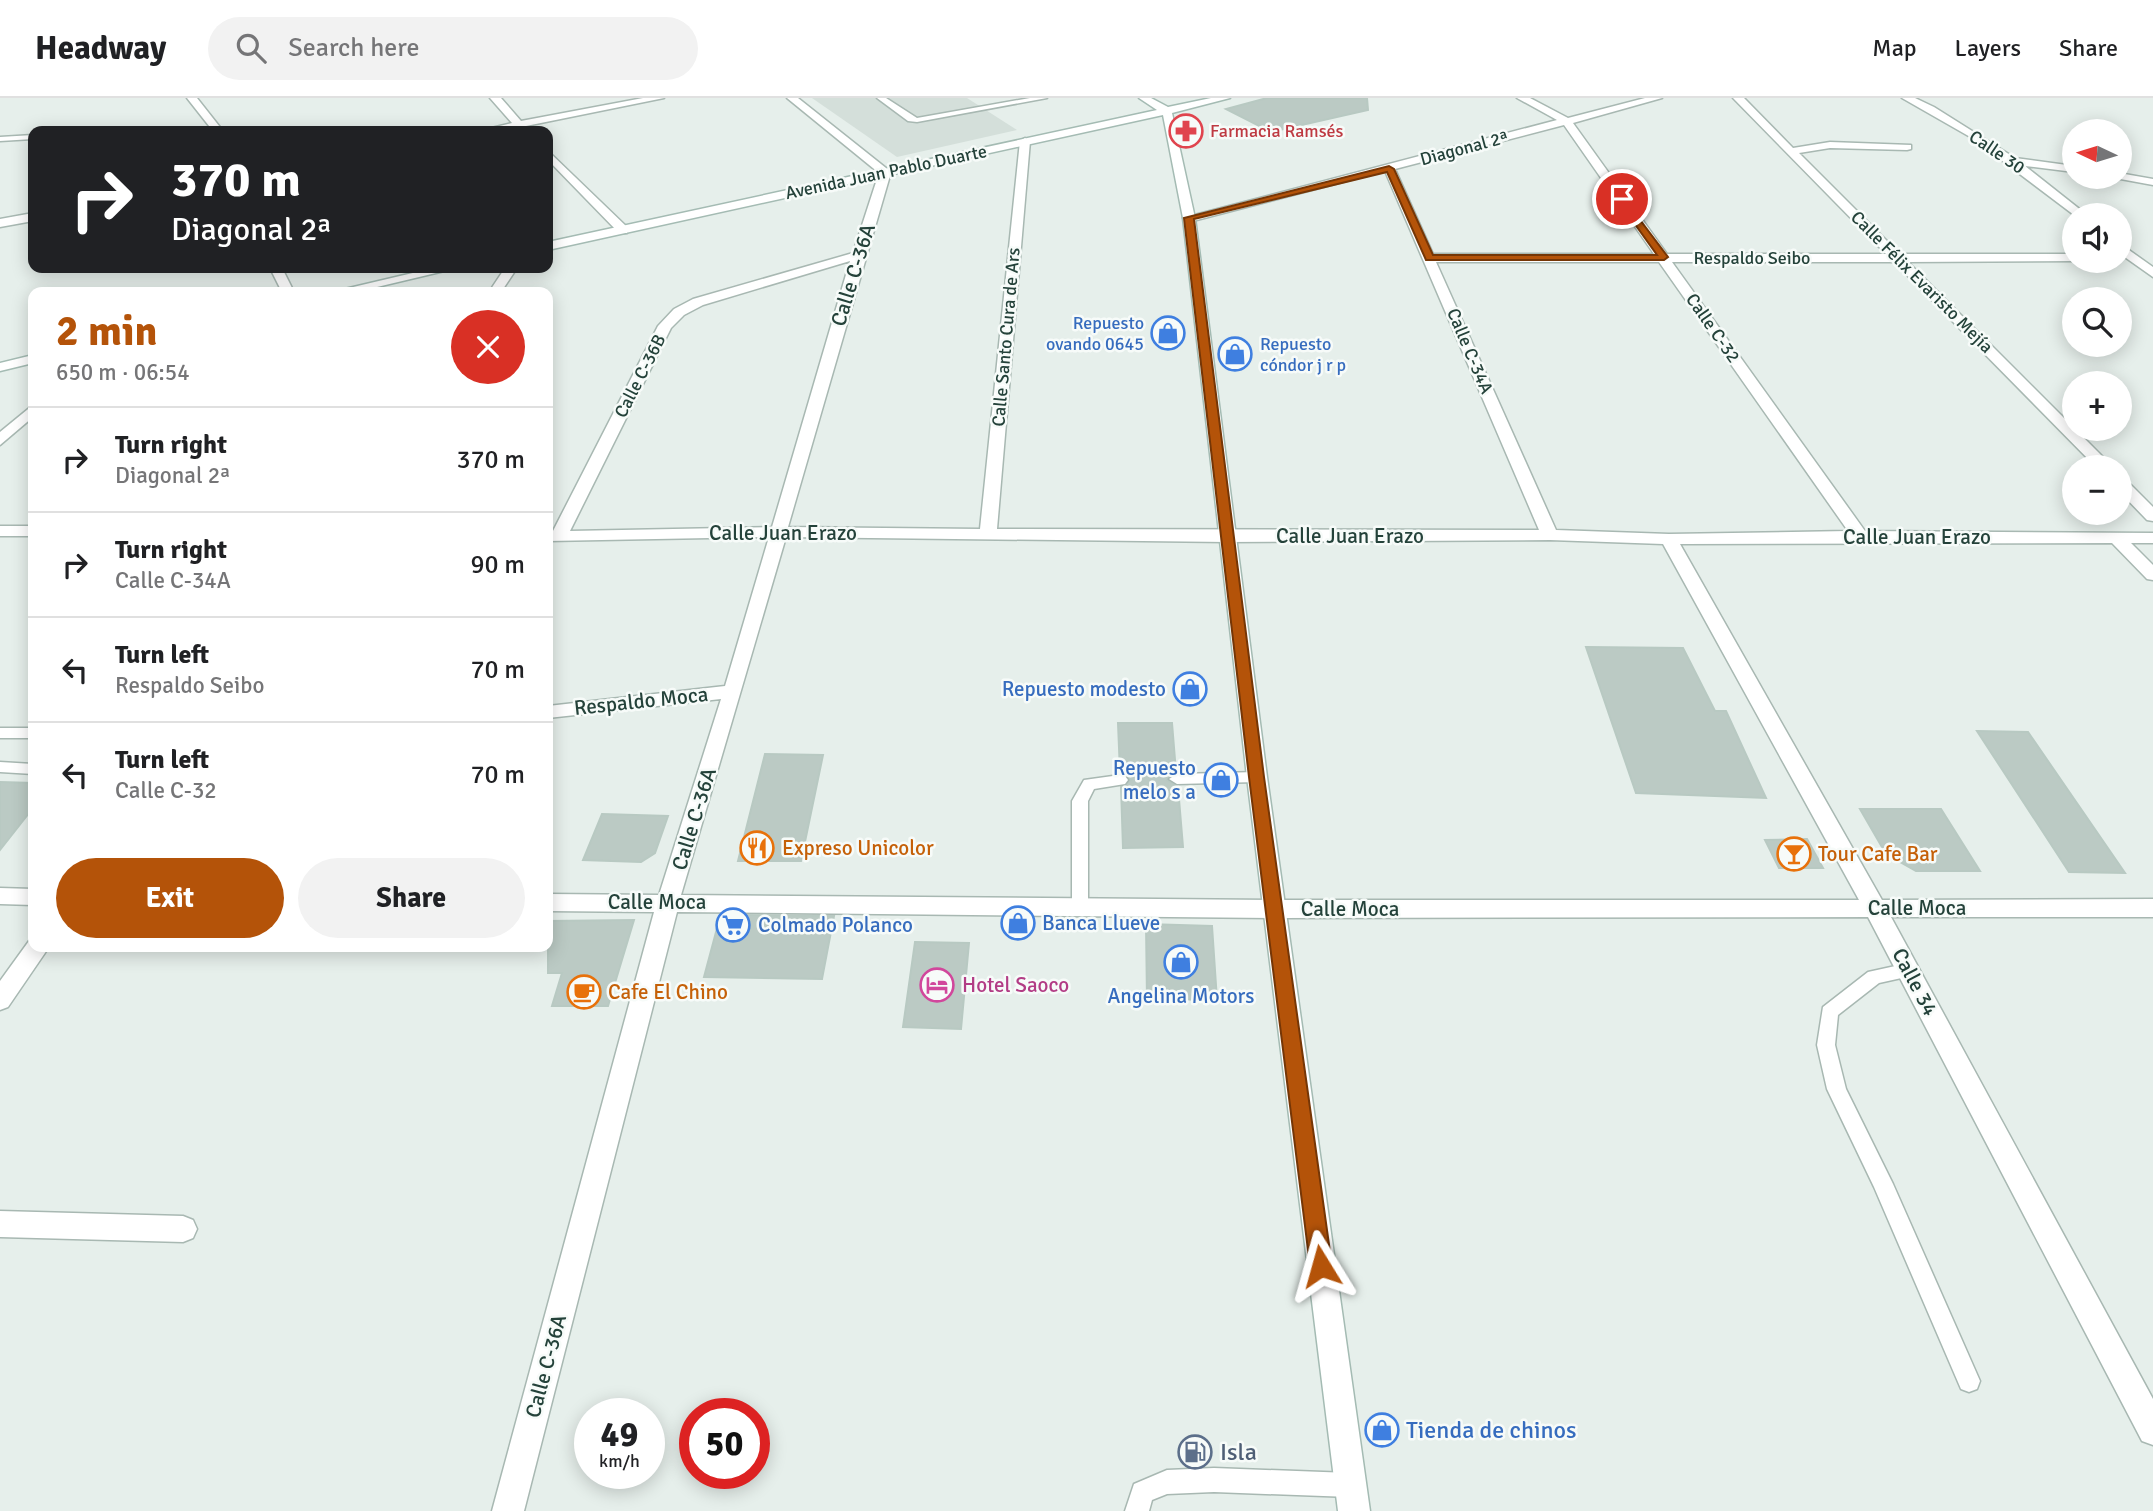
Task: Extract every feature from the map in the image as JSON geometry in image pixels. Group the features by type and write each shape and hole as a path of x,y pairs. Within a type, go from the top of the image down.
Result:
{"street":[{"path":"192,98 214,126"},
{"path":"495,98 520,126"},
{"path":"531,126 659,98"},
{"path":"792,98 885,172"},
{"path":"1144,98 1167,111 1189,218 1256,777 1353,1511"},
{"name":"Avenida Juan Pablo Duarte","path":"553,245 1225,98"},
{"path":"1522,98 1566,121"},
{"name":"Diagonal 2ª","path":"1189,218 1389,169 1654,98"},
{"name":"Calle Félix Evaristo Mejía","path":"1738,98 2093,455"},
{"name":"Calle 30","path":"1908,98 2014,161 2066,203"},
{"name":"Calle C-32","path":"1566,121 1860,536"},
{"name":"Calle Santo Cura de Ars","path":"988,533 1025,142"},
{"path":"1792,150 1830,145 1907,147"},
{"path":"553,159 623,230"},
{"path":"2014,161 2062,167"},
{"name":"Calle C-34A","path":"1389,169 1550,535"},
{"name":"Calle C-36A","path":"508,1511 668,902 733,691 858,255 885,172"},
{"path":"2132,178 2153,182"},
{"path":"0,223 28,218"},
{"name":"Calle C-36B","path":"553,536 665,326 679,312 698,302 858,255"},
{"name":"Respaldo Seibo","path":"1430,258 2062,258"},
{"path":"2134,258 2153,273"},
{"path":"362,287 428,273"},
{"path":"0,366 28,360"},
{"path":"0,440 28,414"},
{"path":"2132,495 2153,516"},
{"path":"0,531 28,531"},
{"name":"Calle Juan Erazo","path":"553,536 778,532 1227,537 1550,535 1669,539 1860,536 2153,538"},
{"name":"Calle 34","path":"1669,539 1909,970 2153,1430"},
{"path":"2118,539 2153,575"},
{"name":"Respaldo Moca","path":"553,711 733,691"},
{"path":"0,896 28,897"},
{"name":"Calle Moca","path":"553,902 1274,909 2153,908"},
{"path":"0,1000 34,952"},
{"path":"0,1224 183,1229"}],"lane":[{"path":"881,98 911,119 917,120 1043,98"},
{"path":"0,139 28,137"},
{"path":"0,733 28,733"},
{"path":"0,767 28,769"},
{"path":"1177,779 1256,777"},
{"path":"1080,907 1080,801 1089,784 1121,780"},
{"path":"1909,970 1874,977 1829,1013 1826,1045 1837,1089 1883,1184 1969,1381"},
{"path":"1137,1511 1142,1492 1167,1482 1214,1480 1350,1486"}],"shaded area":[{"path":"812,98 967,98 1017,130 897,157"}],"building":[{"path":"1267,98 1367,98 1368,110 1271,132 1226,109"},
{"path":"1586,647 1683,648 1715,711 1726,711 1766,798 1636,793"},
{"path":"1118,723 1172,723 1176,772 1167,780 1178,787 1183,847 1123,848 1121,787 1131,780 1120,772"},
{"path":"1977,731 2028,732 2125,873 2069,872"},
{"path":"765,754 823,755 801,861 738,861"},
{"path":"0,782 28,783 28,814 0,850"},
{"path":"1860,809 1941,809 1980,871 1916,871 1886,854"},
{"path":"602,814 668,816 655,853 641,862 583,860"},
{"name":"Tour Cafe Bar","path":"1807,839 1823,868 1779,868 1765,840"},
{"path":"729,915 834,916 822,979 704,977 719,921"},
{"path":"634,920 608,1006 552,1006 562,973 548,973 548,952 553,952 553,921"},
{"name":"Angelina Motors","path":"1146,924 1212,926 1217,1000 1147,999"},
{"name":"Hotel Saoco","path":"915,942 969,943 961,1029 903,1027"}],"place":[{"name":"Farmacia Ramsés","path":"1186,131"},
{"name":"Repuesto ovando 0645","path":"1168,333"},
{"name":"Repuesto cóndor j r p","path":"1235,354"},
{"name":"Repuesto modesto","path":"1190,689"},
{"name":"Repuesto melo s a","path":"1221,780"},
{"name":"Expreso Unicolor","path":"757,848"},
{"name":"Tour Cafe Bar","path":"1794,854"},
{"name":"Banca Llueve","path":"1018,923"},
{"name":"Colmado Polanco","path":"733,925"},
{"name":"Angelina Motors","path":"1181,962"},
{"name":"Hotel Saoco","path":"937,985"},
{"name":"Cafe El Chino","path":"584,992"},
{"name":"Tienda de chinos","path":"1382,1430"},
{"name":"Isla","path":"1195,1452"}],"route":[{"path":"1321,1266 1256,777 1189,218 1389,169 1430,258 1664,257 1622,199"}]}
